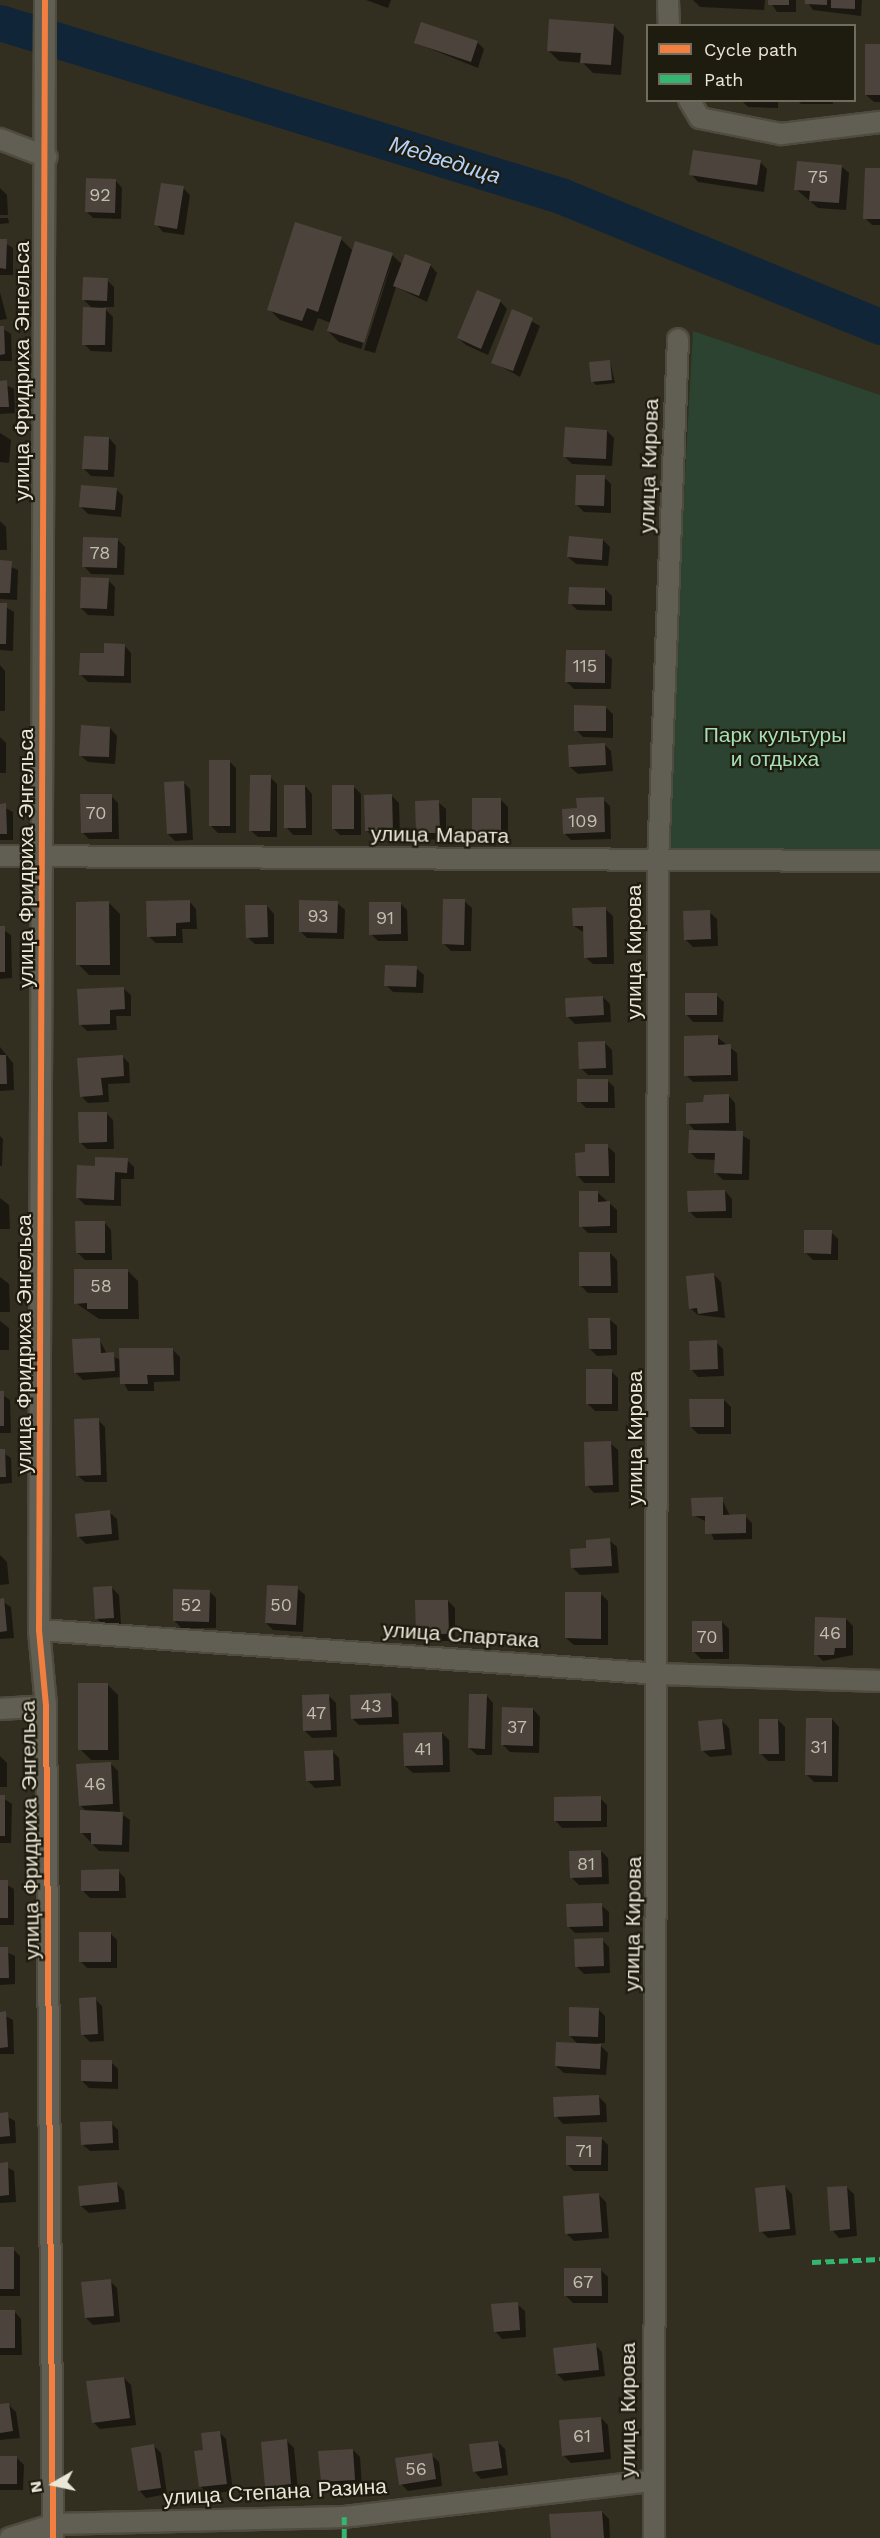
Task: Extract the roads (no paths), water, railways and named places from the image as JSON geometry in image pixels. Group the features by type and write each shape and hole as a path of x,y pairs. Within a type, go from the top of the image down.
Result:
{"street":[{"name":"улица Фридриха Энгельса","path":"45,0 39,1630 46,1706 54,2531"},
{"path":"668,0 669,24"},
{"path":"690,102 700,118 782,134 880,122"},
{"path":"0,139 46,153"},
{"name":"улица Кирова","path":"654,2538 651,2481 660,1674 658,862 678,339"},
{"name":"улица Марата","path":"0,856 42,854 658,862 880,861"},
{"name":"улица Спартака","path":"39,1630 660,1674 880,1681"},
{"path":"0,1709 46,1706"},
{"name":"улица Степана Разина","path":"10,2538 54,2531 344,2517 651,2481"}],"waterway":[{"name":"Медведица","path":"0,23 561,196 880,327"}],"park label":[{"name":"Парк культуры и отдыха","path":"775,747"}]}
